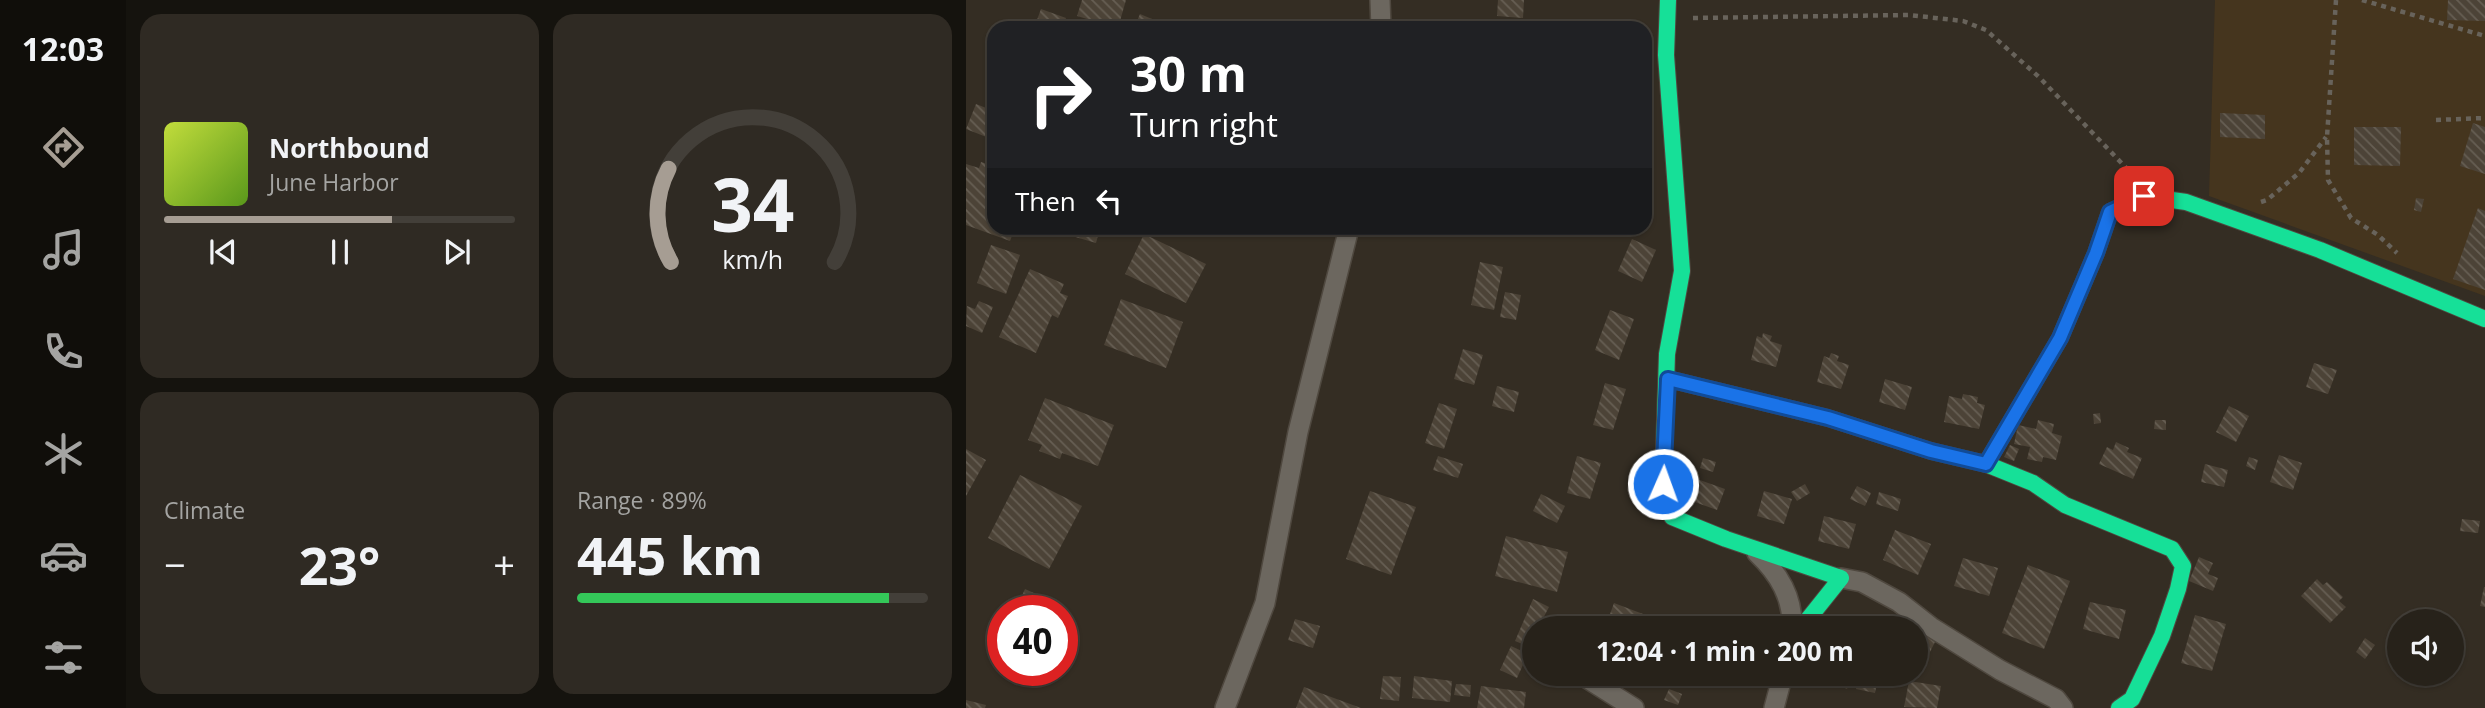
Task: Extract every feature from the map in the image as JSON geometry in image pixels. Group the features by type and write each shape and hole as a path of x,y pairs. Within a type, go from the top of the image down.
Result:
{"street":[{"path":"1380,0 1381,21"},
{"path":"1668,0 1666,55 1682,271 1667,354 1663,484 1672,517 1750,547 1841,578 1862,582 1899,602 1931,627 2000,670 2056,699 2063,708"},
{"path":"1986,464 2060,338 2096,253 2110,212 2144,196 2186,202 2320,250 2485,318"},
{"path":"1225,708 1265,603 1298,432 1347,235"},
{"path":"1668,379 1828,418 1931,451 1986,464 2032,483 2066,505 2172,549 2183,566 2178,589 2162,636 2132,699 2119,708"},
{"path":"1750,547 1773,569 1785,588 1793,616"},
{"path":"1811,616 1841,578"},
{"path":"1599,686 1634,708"},
{"path":"1774,708 1780,686"}],"path":[{"path":"2336,0 2327,137 2329,180 2351,218 2378,235 2403,259"},
{"path":"2362,0 2485,36"},
{"path":"1667,19 1909,15 1963,21 1986,30 2039,77 2156,198"},
{"path":"2436,120 2485,118"},
{"path":"2256,204 2267,200 2299,173 2327,137"}],"shaded area":[{"path":"2215,0 2485,0 2485,296 2209,196"}],"building":[{"path":"1082,0 1126,0 1120,21 1094,21 1077,16"},
{"path":"1498,0 1524,0 1523,18 1497,16"},
{"path":"2448,0 2485,0 2485,21 2447,20"},
{"path":"1041,9 1066,18 1065,21 1037,21"},
{"path":"1140,14 1152,19 1151,21 1137,21"},
{"path":"976,104 987,108 987,137 966,129"},
{"path":"2220,113 2265,115 2265,139 2220,137"},
{"path":"2473,123 2485,127 2485,174 2460,166"},
{"path":"2354,127 2401,127 2400,166 2354,165"},
{"path":"981,162 987,164 987,233 966,225 966,164 979,168"},
{"path":"2416,198 2424,199 2421,212 2414,210"},
{"path":"2478,208 2485,211 2485,290 2453,279"},
{"path":"994,235 1012,235 1010,241"},
{"path":"1068,235 1098,235 1096,243"},
{"path":"1144,235 1206,264 1186,303 1125,274"},
{"path":"1632,239 1656,250 1642,282 1618,271"},
{"path":"991,245 1020,255 1006,294 977,283"},
{"path":"1480,262 1503,267 1494,310 1471,305"},
{"path":"1030,269 1064,284 1060,293 1068,296 1058,318 1052,315 1036,353 999,337"},
{"path":"1505,292 1521,295 1516,320 1500,317"},
{"path":"1121,299 1183,322 1166,368 1104,345"},
{"path":"979,301 993,307 982,333 966,326 967,306 975,309"},
{"path":"1610,310 1634,319 1619,360 1595,350"},
{"path":"1763,333 1772,336 1770,341 1782,345 1776,367 1751,360 1757,336 1762,338"},
{"path":"1463,349 1483,355 1474,385 1454,379"},
{"path":"1831,353 1839,356 1837,361 1849,365 1841,389 1817,382 1824,356 1829,358"},
{"path":"2314,363 2337,370 2328,394 2306,387"},
{"path":"1885,379 1912,387 1905,410 1879,402"},
{"path":"1605,383 1626,389 1613,430 1593,425"},
{"path":"1497,386 1519,392 1514,412 1492,406"},
{"path":"1963,394 1978,397 1977,403 1985,405 1979,429 1944,422 1949,396 1962,399"},
{"path":"1045,398 1114,425 1098,466 1062,453 1060,459 1039,451 1042,445 1028,440"},
{"path":"1439,403 1457,409 1444,449 1425,443"},
{"path":"2229,406 2249,416 2236,442 2216,432"},
{"path":"2100,413 2101,423 2094,424 2093,414"},
{"path":"2038,420 2054,424 2052,433 2062,436 2056,460 2043,457 2042,462 2027,459 2030,447 2014,444 2018,425 2036,429"},
{"path":"2155,420 2166,420 2166,430 2154,429"},
{"path":"2116,442 2129,448 2127,452 2142,458 2133,479 2099,464 2107,447 2113,450"},
{"path":"2010,445 2019,449 2014,461 2004,457"},
{"path":"966,449 986,460 966,496"},
{"path":"2279,455 2302,463 2293,490 2270,482"},
{"path":"1438,456 1463,464 1458,478 1433,470"},
{"path":"1577,456 1601,463 1590,499 1567,493"},
{"path":"2249,457 2258,460 2255,470 2246,466"},
{"path":"1703,458 1716,462 1713,472 1700,468"},
{"path":"2205,464 2228,470 2224,487 2201,482"},
{"path":"1020,475 1082,506 1049,569 988,538"},
{"path":"1697,479 1725,489 1717,510 1689,500"},
{"path":"1805,484 1810,493 1797,501 1791,492"},
{"path":"1857,486 1871,493 1865,506 1850,499"},
{"path":"1370,491 1416,507 1391,575 1346,559"},
{"path":"1764,491 1792,499 1784,524 1757,516"},
{"path":"1879,492 1901,499 1898,511 1876,504"},
{"path":"1541,494 1565,506 1557,523 1533,511"},
{"path":"1824,516 1856,524 1849,549 1818,541"},
{"path":"2462,519 2480,521 2478,533 2460,531"},
{"path":"1895,530 1931,544 1918,575 1883,560"},
{"path":"1506,536 1568,552 1557,592 1495,576"},
{"path":"2199,557 2213,563 2208,574 2218,578 2213,591 2189,581"},
{"path":"1963,558 1998,568 1989,596 1954,586"},
{"path":"2028,565 2070,581 2044,649 2002,633"},
{"path":"2317,579 2323,585 2327,582 2343,597 2339,601 2346,607 2330,623 2301,596"},
{"path":"2485,587 2485,607 2480,606"},
{"path":"1025,589 1038,595 1022,595"},
{"path":"1533,599 1549,607 1544,616 1526,616"},
{"path":"2090,602 2126,610 2119,639 2083,629"},
{"path":"1614,603 1643,614 1642,616 1609,616"},
{"path":"2195,615 2226,624 2212,671 2181,663"},
{"path":"1295,619 1320,626 1313,648 1288,640"},
{"path":"1522,625 1522,644 1515,641"},
{"path":"1928,636 1936,640 1930,652 1928,651"},
{"path":"2365,638 2375,645 2365,659 2356,652"},
{"path":"1511,646 1522,651 1522,667 1517,678 1500,670"},
{"path":"1383,676 1401,677 1399,701 1380,699"},
{"path":"1414,676 1452,681 1450,702 1412,698"},
{"path":"1456,684 1471,685 1470,697 1454,695"},
{"path":"1481,686 1526,692 1524,708 1477,708"},
{"path":"1857,686 1876,686 1875,693 1856,689"},
{"path":"1908,686 1941,686 1937,708 1904,707"},
{"path":"1304,687 1361,708 1296,708"},
{"path":"1669,689 1682,694 1678,705 1664,700"},
{"path":"966,700 986,705 985,708 966,708"}],"traffic: fast":[{"path":"1668,0 1666,55 1682,271 1667,354 1663,484 1672,517 1726,539 1841,578 1811,616"},
{"path":"1986,464 2060,338 2096,253 2110,212 2144,196 2186,202 2320,250 2485,319"},
{"path":"1668,379 1828,418 1931,451 1986,464 2033,483 2065,505 2172,549 2183,566 2178,589 2162,636 2132,699 2119,708"}],"route":[{"path":"1663,484 1668,379 1828,418 1931,451 1986,464 2060,338 2096,253 2110,212 2144,196"}]}
